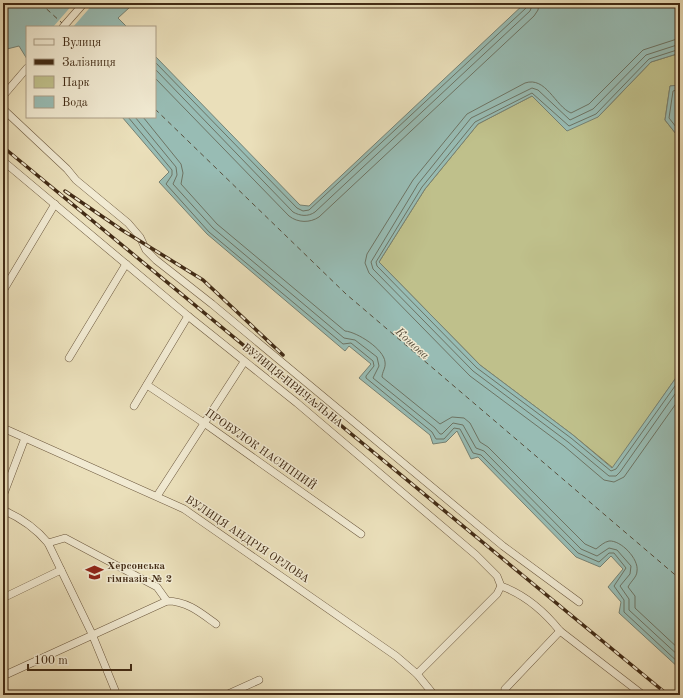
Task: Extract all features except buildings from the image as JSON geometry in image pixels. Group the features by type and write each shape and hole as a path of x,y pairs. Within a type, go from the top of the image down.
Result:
{"street":[{"path":"64,26 84,3"},
{"path":"3,96 26,69"},
{"path":"3,109 63,165 76,180 128,223 140,237 146,250 156,260 212,304 503,546 579,602"},
{"name":"ВУЛИЦЯ ПРИЧАЛЬНА","path":"3,161 188,316 297,403 476,555 496,576 501,586"},
{"path":"3,291 55,204"},
{"path":"69,358 126,264"},
{"path":"134,406 188,316"},
{"path":"157,496 244,362"},
{"name":"ПРОВУЛОК НАСИПНИЙ","path":"147,385 204,423 361,534"},
{"name":"ВУЛИЦЯ АНДРІЯ ОРЛОВА","path":"3,428 184,509 372,640 417,674 434,695"},
{"path":"3,496 25,438"},
{"path":"3,510 17,516 32,526 48,543 92,634 117,695"},
{"path":"48,543 65,538 157,587 167,601"},
{"path":"3,598 61,570"},
{"path":"417,674 497,594 501,586 526,598 550,619 560,631 643,695"},
{"path":"3,676 167,601 177,601 190,606 216,624"},
{"path":"505,689 560,631"},
{"path":"226,695 259,680"}],"green space":[{"path":"680,53 680,85 670,86 665,120 680,139 680,372 613,468 573,435 480,365 379,262 425,189 478,124 532,96 598,117 651,62"}],"water":[{"path":"3,3 126,3 130,7 118,18 126,26 26,26 26,57 19,46 3,50"},
{"name":"Кошова","path":"525,3 680,3 680,53 651,62 598,117 567,131 532,96 478,124 425,189 379,262 480,365 573,435 612,468 680,372 680,669 619,613 621,602 608,587 623,569 611,556 600,567 576,557 478,457 471,459 457,431 446,442 433,444 430,435 359,378 371,364 349,346 345,351 207,234 159,182 169,172 123,118 156,118 156,57 300,205 309,206"},
{"path":"680,85 680,139 665,120 670,86"}],"pier":[{"path":"74,3 94,3 74,26 54,26"}],"ferry route":[{"path":"40,3 62,23"},
{"path":"156,110 346,294 680,579"}],"railway":[{"path":"3,147 668,695"},
{"path":"65,191 122,230 203,280 283,355"}],"place":[{"name":"Херсонська гімназія № 2","path":"94,572"}]}
